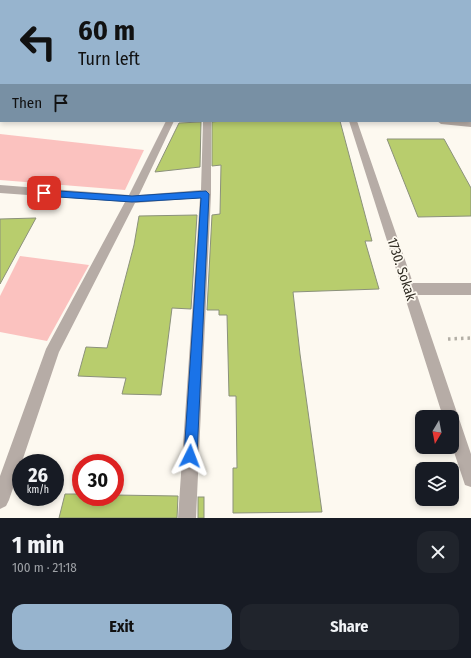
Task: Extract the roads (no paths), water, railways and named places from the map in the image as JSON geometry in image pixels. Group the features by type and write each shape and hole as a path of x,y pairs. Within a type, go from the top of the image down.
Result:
{"street":[{"path":"0,500 53,349 132,199 170,122"},
{"path":"187,518 206,194 207,122"},
{"name":"1730. Sokak","path":"354,122 448,410"},
{"path":"451,122 471,124"},
{"path":"0,190 132,199 206,194"},
{"path":"408,289 471,289"},
{"path":"459,443 471,479"}]}
